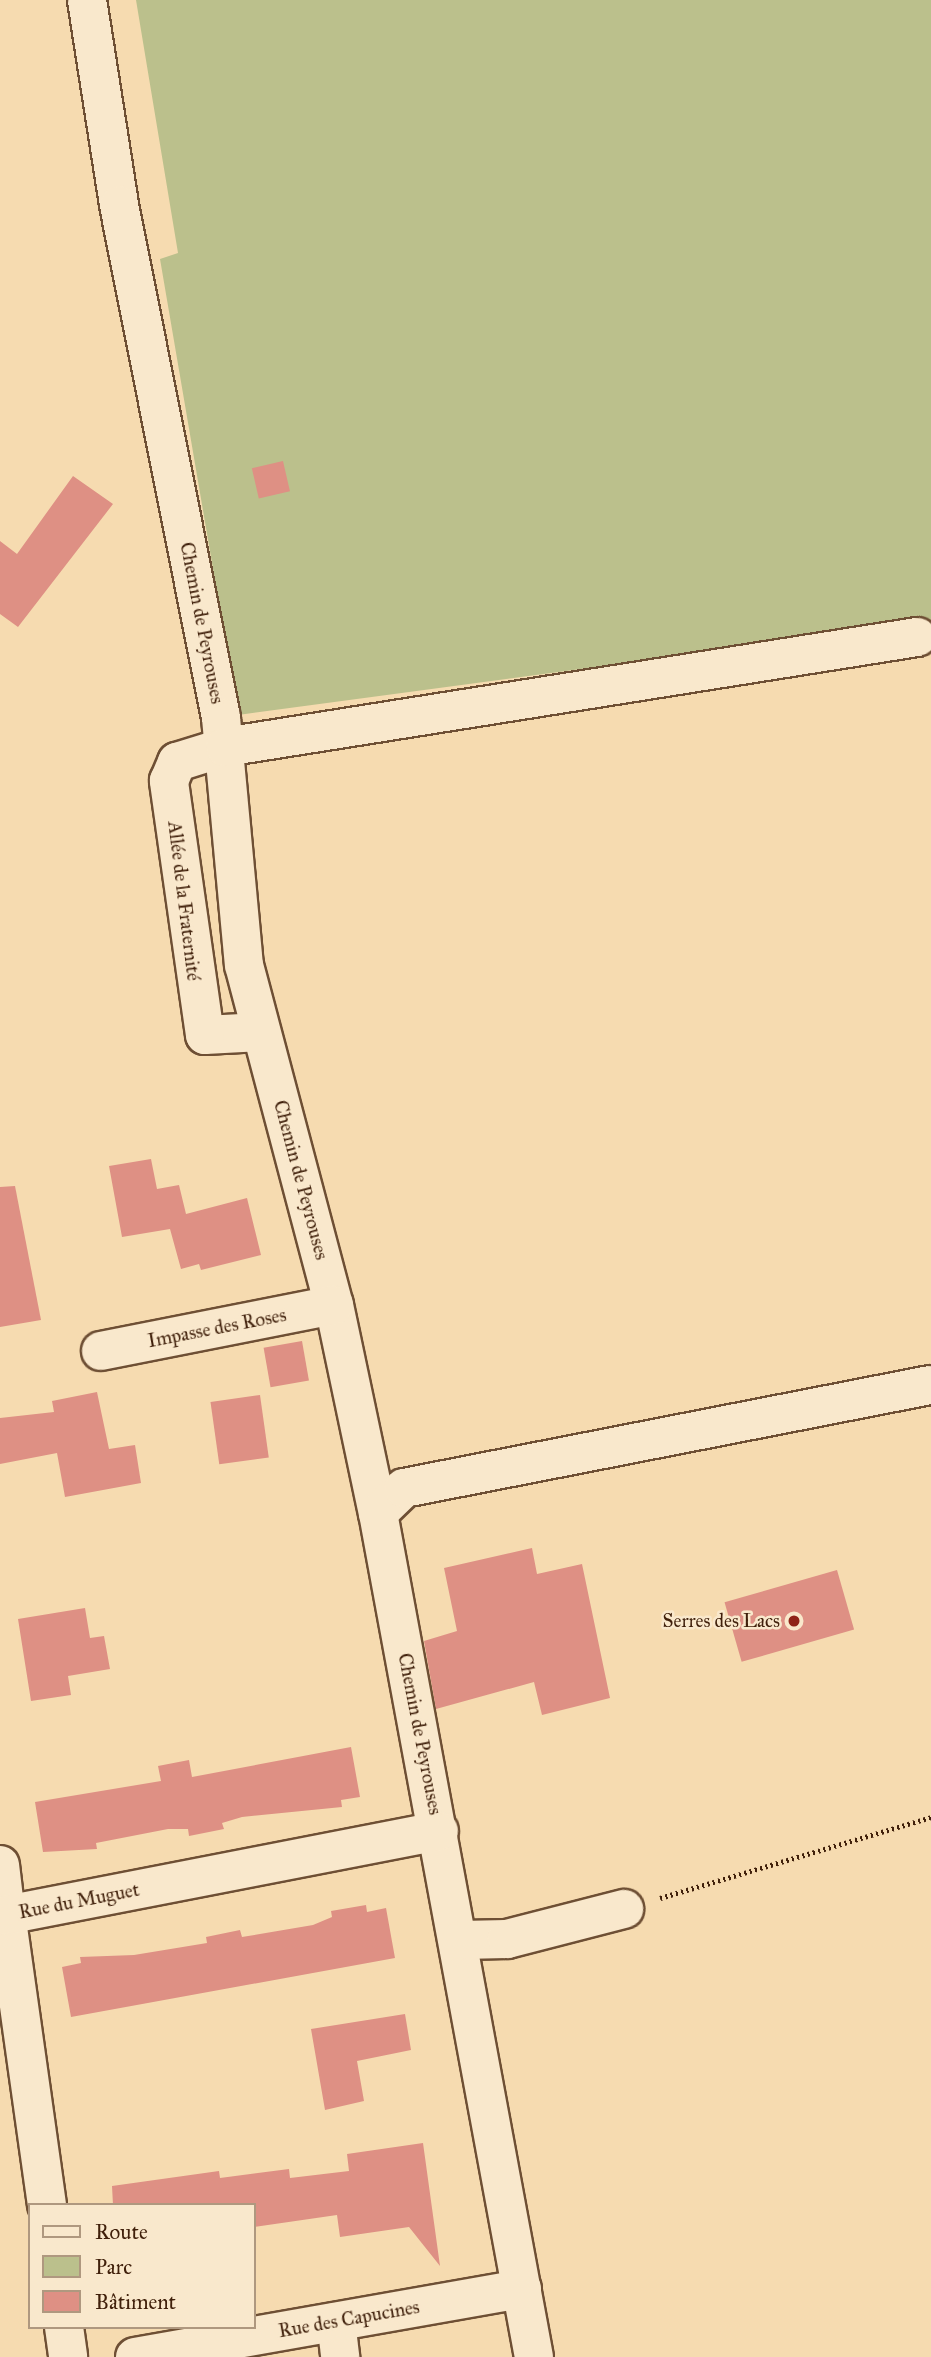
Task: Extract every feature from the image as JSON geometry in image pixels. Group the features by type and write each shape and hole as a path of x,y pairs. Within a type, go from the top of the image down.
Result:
{"street":[{"name":"Chemin de Peyrouses","path":"87,0 119,205 225,747 244,965 334,1305 378,1513 461,1940 534,2357"},
{"path":"225,747 917,637"},
{"name":"Allée de la Fraternité","path":"225,747 177,762 169,781 194,984 205,1035 261,1032"},
{"name":"Impasse des Roses","path":"101,1351 334,1305"},
{"path":"378,1513 404,1489 930,1385"},
{"name":"Rue du Muguet","path":"47,2203 6,1914 439,1831"},
{"path":"0,1865 6,1914"},
{"path":"461,1940 507,1939 624,1909"},
{"name":"Rue des Capucines","path":"135,2357 338,2339 522,2289"},
{"path":"64,2329 68,2357"}],"path":[{"path":"624,1909 931,1817"}],"green space":[{"path":"136,0 931,0 931,622 238,715 160,259 178,253"}],"building":[{"path":"283,461 290,491 259,498 252,468"},
{"path":"73,476 113,504 18,627 0,614 0,541 17,554"},
{"path":"151,1159 157,1189 179,1185 186,1214 247,1198 261,1255 201,1270 199,1264 181,1269 170,1229 122,1237 109,1166"},
{"path":"15,1186 41,1320 0,1327 0,1187"},
{"path":"302,1341 309,1380 271,1387 264,1348"},
{"path":"97,1392 109,1449 135,1445 141,1483 65,1497 57,1453 0,1464 0,1418 54,1412 52,1401"},
{"path":"260,1395 269,1457 219,1464 210,1402"},
{"path":"532,1548 537,1574 582,1564 610,1698 542,1715 534,1682 436,1709 424,1641 457,1631 444,1568"},
{"path":"837,1570 854,1630 742,1662 725,1602"},
{"path":"85,1608 90,1638 104,1636 110,1669 68,1676 71,1695 31,1701 18,1619"},
{"path":"351,1747 360,1797 341,1800 342,1807 242,1817 222,1823 224,1829 189,1836 188,1829 168,1829 96,1843 97,1849 43,1852 35,1802 161,1781 158,1766 189,1760 192,1777"},
{"path":"366,1905 367,1912 386,1908 395,1958 71,2017 62,1967 81,1963 80,1957 134,1955 207,1943 206,1937 240,1930 242,1937 313,1925 332,1917 331,1911"},
{"path":"405,2014 411,2050 357,2061 364,2101 325,2110 311,2029"},
{"path":"423,2143 440,2266 409,2227 340,2237 337,2215 256,2227 256,2203 113,2203 112,2186 219,2171 220,2178 289,2169 290,2178 349,2171 347,2154"}],"place":[{"name":"Serres des Lacs","path":"794,1621"}]}
